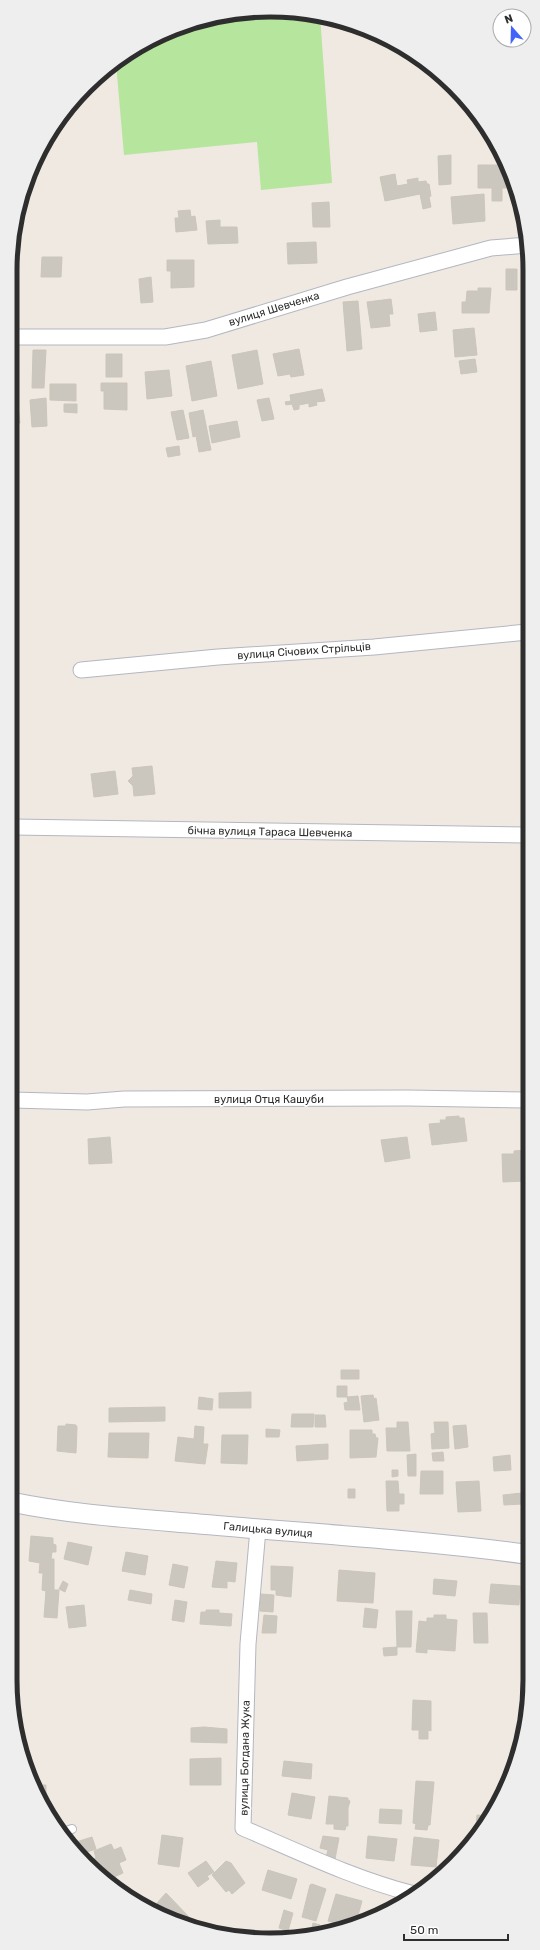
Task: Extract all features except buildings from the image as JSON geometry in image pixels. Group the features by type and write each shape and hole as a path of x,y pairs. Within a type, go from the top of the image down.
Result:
{"street":[{"name":"вулиця Шевченка","path":"17,337 165,337 199,331 354,285 492,248 522,246"},
{"name":"вулиця Січових Стрільців","path":"81,670 218,657 374,646 523,632"},
{"name":"бічна вулиця Тараса Шевченка","path":"17,827 523,835"},
{"name":"вулиця Отця Кашуби","path":"17,1100 87,1102 124,1099 408,1098 523,1100"},
{"name":"Галицька вулиця","path":"17,1503 55,1510 258,1529 448,1544 523,1554"},
{"name":"вулиця Богдана Жука","path":"258,1529 248,1644 243,1828 332,1866 388,1887 407,1892"}],"lane":[{"path":"67,1831 72,1829"}],"green space":[{"path":"270,17 303,19 321,22 332,183 261,190 257,142 124,155 116,69 129,60 173,36 189,30 221,22 237,19"}]}
